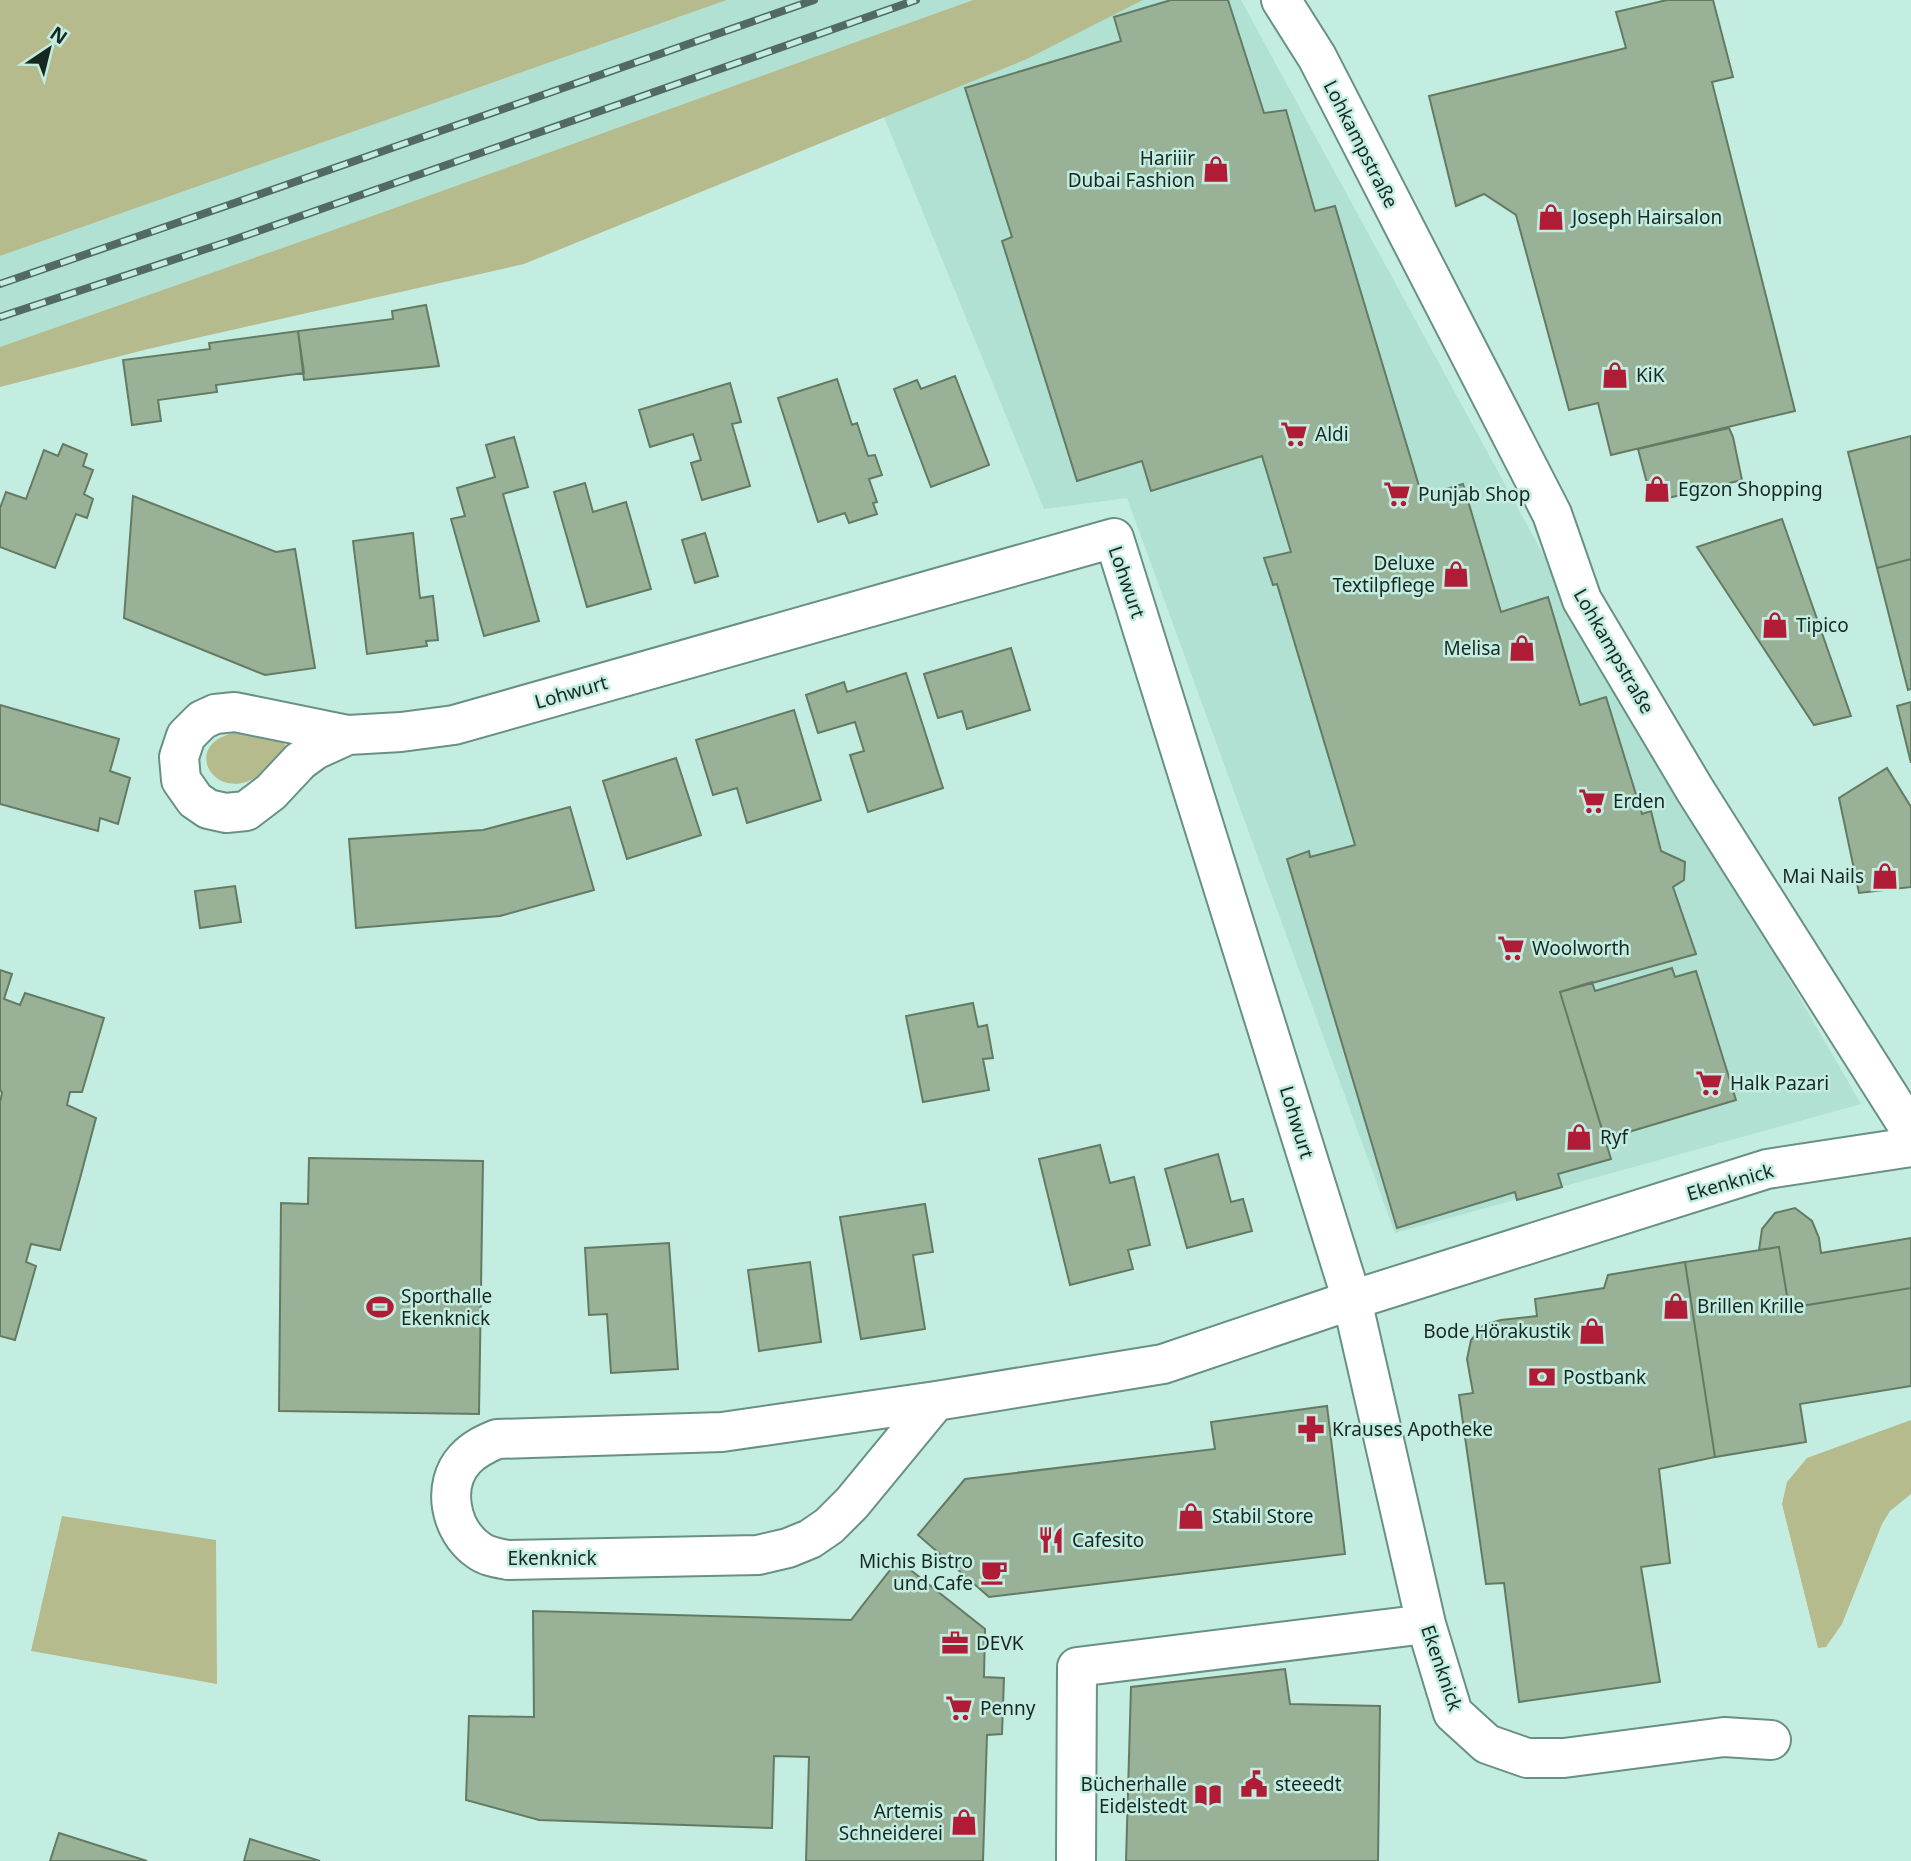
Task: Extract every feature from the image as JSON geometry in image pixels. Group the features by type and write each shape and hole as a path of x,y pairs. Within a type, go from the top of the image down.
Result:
{"street":[{"name":"Lohkampstraße","path":"1281,0 1317,57 1552,514 1582,600 1695,789 1911,1131"},
{"name":"Lohwurt","path":"348,735 454,725 1114,538 1352,1300"},
{"name":"Ekenknick","path":"936,1401 852,1503 829,1526 810,1539 758,1555 508,1560 492,1558 477,1550 460,1532 451,1506 451,1485 463,1461 480,1446 497,1439 722,1432 1163,1364 1352,1300 1767,1169 1911,1147"},
{"name":"Ekenknick","path":"1352,1300 1426,1624 1453,1713 1487,1744 1527,1758 1564,1758 1724,1737 1771,1740"},
{"path":"1076,1861 1077,1667 1426,1624"}],"shaded area":[{"path":"0,0 727,0 0,256"},
{"path":"727,0 973,0 0,347 0,256"},
{"path":"973,0 1143,0 1027,59 524,264 148,349 0,387 0,347"},
{"path":"1143,0 1241,0 1538,545 1861,1104 1395,1233 1127,498 1044,509 884,117 1027,59"},
{"path":"234,733 278,740 284,743 287,749 277,762 264,772 246,782 231,783 218,779 210,771 206,760 209,749 217,739"},
{"path":"1911,1420 1911,1494 1890,1511 1882,1524 1842,1624 1826,1647 1818,1648 1782,1504 1787,1482 1807,1458"},
{"path":"62,1516 216,1540 217,1684 31,1651"}],"building":[{"path":"1171,0 1228,0 1264,113 1286,110 1315,211 1335,206 1422,496 1463,484 1501,612 1548,597 1580,705 1606,697 1642,814 1651,811 1661,851 1685,862 1684,880 1673,887 1696,954 1560,992 1611,1159 1558,1174 1562,1187 1517,1200 1515,1192 1397,1228 1287,859 1309,851 1310,857 1355,845 1277,584 1273,585 1264,558 1291,552 1262,456 1151,491 1142,461 1077,481 1002,241 1012,237 965,88 1121,41 1114,17"},
{"path":"1667,0 1713,0 1733,77 1712,82 1795,411 1611,455 1598,403 1569,410 1516,215 1484,194 1456,206 1429,96 1626,48 1616,12"},
{"path":"426,305 439,366 304,380 298,331 393,319 392,311"},
{"path":"298,331 304,373 216,385 217,392 158,400 161,421 132,425 123,360 210,349 209,343"},
{"path":"955,376 989,465 931,487 894,389 917,380 921,389"},
{"path":"837,379 852,425 857,423 868,456 875,455 882,475 869,479 877,502 873,503 877,514 849,523 845,513 818,522 778,398"},
{"path":"730,383 741,422 732,424 750,486 702,500 691,463 701,460 693,434 650,447 639,410"},
{"path":"1729,428 1742,480 1652,502 1638,449"},
{"path":"1911,436 1911,559 1877,568 1848,452"},
{"path":"514,437 528,487 503,494 539,621 484,636 451,519 465,516 457,488 495,477 486,445"},
{"path":"63,444 87,454 83,466 93,470 84,494 93,499 87,518 76,514 55,568 0,547 0,508 6,492 26,499 44,450 58,456"},
{"path":"585,483 593,512 626,502 651,589 587,607 554,492"},
{"path":"133,496 276,552 295,549 315,668 265,675 124,618"},
{"path":"1782,519 1851,716 1814,725 1697,547"},
{"path":"413,533 420,598 433,596 438,640 426,641 427,646 367,654 353,541"},
{"path":"705,533 718,576 695,583 682,540"},
{"path":"1911,559 1911,689 1908,690 1877,568"},
{"path":"1011,648 1030,710 967,729 962,711 938,718 924,674"},
{"path":"906,673 943,788 868,812 850,755 864,751 855,722 818,733 806,695 844,682 847,692"},
{"path":"1911,702 1911,763 1897,706"},
{"path":"0,705 119,739 110,771 130,778 118,824 100,818 98,831 0,804"},
{"path":"794,710 821,800 747,823 737,788 713,795 696,740"},
{"path":"676,758 701,835 627,859 603,781"},
{"path":"1887,768 1911,807 1911,887 1859,893 1839,798"},
{"path":"570,807 594,890 500,916 356,928 349,839 483,830"},
{"path":"235,886 241,922 200,928 195,891"},
{"path":"1672,968 1675,977 1696,971 1736,1100 1605,1139 1560,992 1592,982 1595,991"},
{"path":"0,970 12,974 4,999 20,1005 25,993 104,1018 82,1092 70,1092 67,1105 96,1118 79,1182 60,1250 31,1244 26,1262 36,1266 15,1340 0,1336"},
{"path":"973,1003 978,1027 987,1025 993,1058 983,1059 989,1090 923,1102 906,1016"},
{"path":"1100,1145 1110,1183 1134,1177 1150,1245 1128,1250 1133,1269 1070,1285 1039,1159"},
{"path":"1218,1154 1231,1202 1243,1199 1252,1231 1187,1248 1165,1169"},
{"name":"Sporthalle Ekenknick","path":"309,1158 483,1161 479,1414 279,1411 281,1203 308,1204"},
{"path":"925,1204 933,1252 913,1255 925,1329 861,1339 840,1217"},
{"path":"1795,1208 1812,1221 1819,1238 1821,1253 1911,1238 1911,1288 1789,1308 1779,1247 1759,1250 1762,1229 1775,1213"},
{"path":"669,1243 678,1369 611,1373 607,1314 589,1315 585,1248"},
{"path":"1779,1247 1789,1308 1911,1288 1911,1386 1800,1404 1806,1442 1715,1457 1685,1262"},
{"path":"810,1262 821,1342 759,1351 748,1270"},
{"path":"1685,1262 1715,1457 1659,1469 1670,1563 1641,1567 1660,1682 1519,1702 1504,1583 1486,1584 1459,1395 1473,1393 1467,1359 1471,1340 1484,1325 1537,1316 1535,1299 1604,1288 1608,1275"},
{"path":"1327,1406 1345,1554 989,1597 918,1535 965,1479 1215,1449 1211,1422"},
{"path":"898,1560 985,1629 984,1677 1004,1678 1002,1734 987,1735 983,1861 806,1861 809,1757 774,1756 772,1828 539,1820 466,1800 469,1716 534,1717 533,1611 851,1620"},
{"name":"steeedt","path":"1285,1669 1290,1704 1380,1706 1378,1861 1126,1861 1131,1687"},
{"path":"59,1833 147,1861 50,1861"},
{"path":"250,1839 320,1861 244,1861"}],"railway":[{"path":"0,284 814,0"},
{"path":"0,317 230,241 916,0"}],"place":[{"name":"Hariiir Dubai Fashion","path":"1216,169"},
{"name":"Joseph Hairsalon","path":"1551,217"},
{"name":"KiK","path":"1615,375"},
{"name":"Aldi","path":"1294,434"},
{"name":"Egzon Shopping","path":"1657,489"},
{"name":"Punjab Shop","path":"1397,494"},
{"name":"Deluxe Textilpflege","path":"1456,574"},
{"name":"Tipico","path":"1775,625"},
{"name":"Melisa","path":"1522,648"},
{"name":"Erden","path":"1592,801"},
{"name":"Mai Nails","path":"1885,876"},
{"name":"Woolworth","path":"1511,948"},
{"name":"Halk Pazari","path":"1709,1083"},
{"name":"Ryf","path":"1579,1137"},
{"name":"Brillen Krille","path":"1676,1306"},
{"name":"Sporthalle Ekenknick","path":"380,1307"},
{"name":"Bode Hörakustik","path":"1592,1331"},
{"name":"Postbank","path":"1542,1377"},
{"name":"Krauses Apotheke","path":"1311,1429"},
{"name":"Stabil Store","path":"1191,1516"},
{"name":"Cafesito","path":"1051,1540"},
{"name":"Michis Bistro und Cafe","path":"994,1572"},
{"name":"DEVK","path":"955,1643"},
{"name":"Penny","path":"959,1708"},
{"name":"steeedt","path":"1254,1784"},
{"name":"Bücherhalle Eidelstedt","path":"1208,1795"},
{"name":"Artemis Schneiderei","path":"964,1822"}]}
